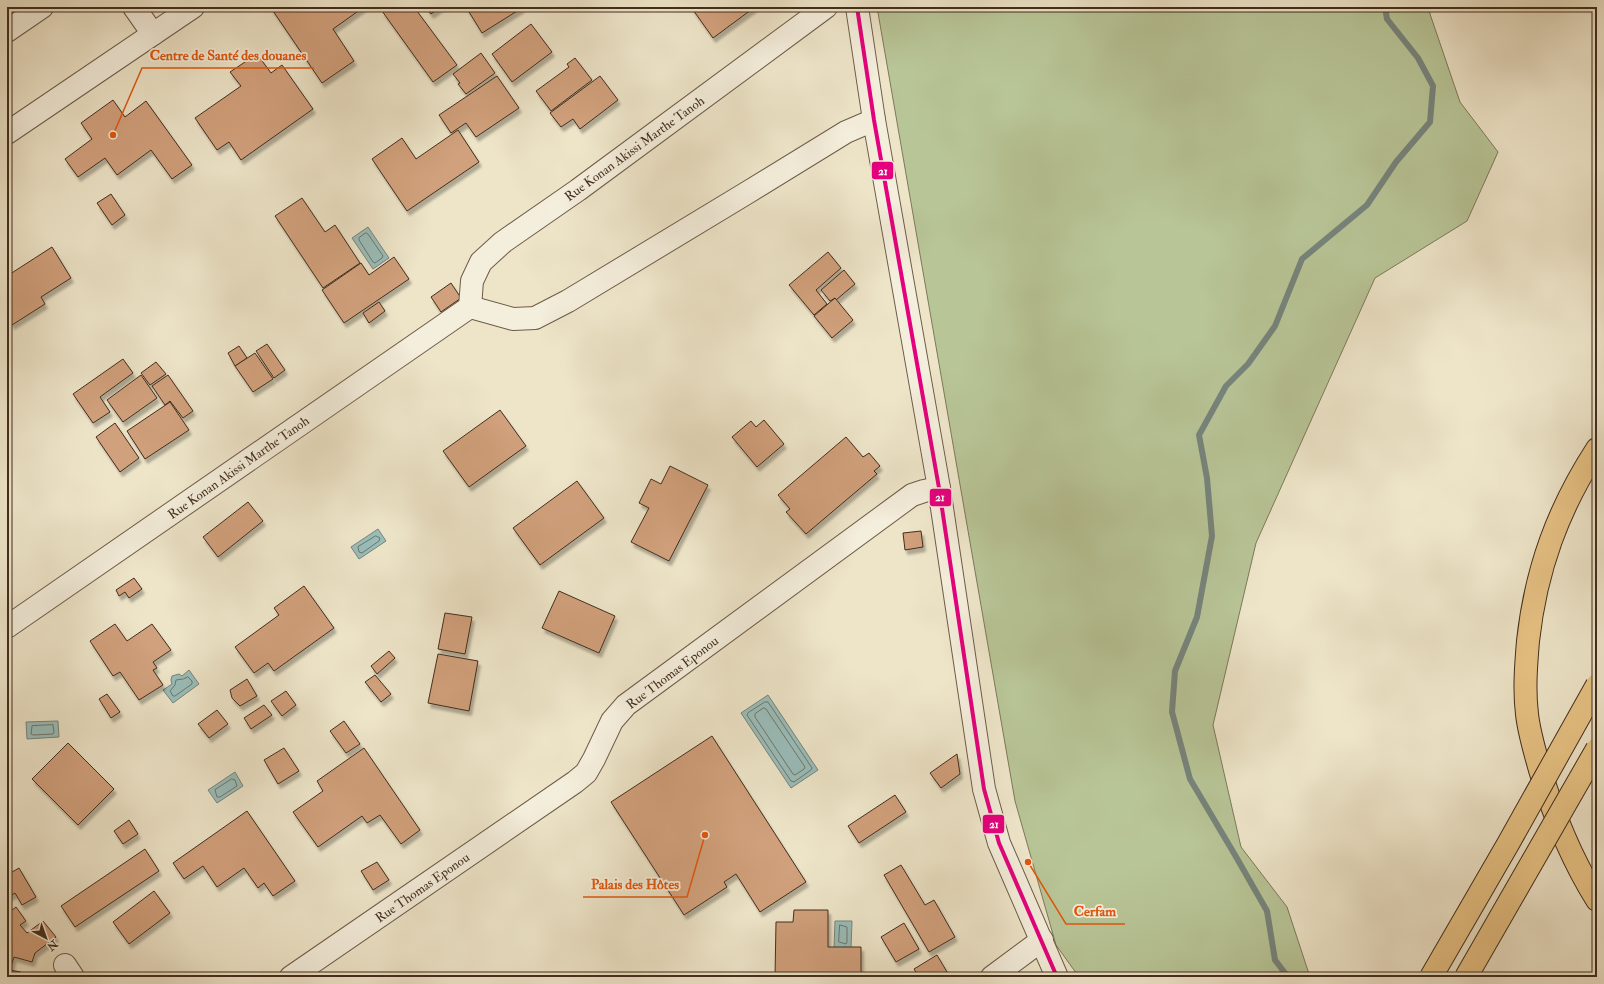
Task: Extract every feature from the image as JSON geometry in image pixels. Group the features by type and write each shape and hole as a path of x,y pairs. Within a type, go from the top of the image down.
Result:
{"main road":[{"path":"1597,449 1567,499 1539,575 1531,616 1525,667 1527,714 1533,744 1548,797 1576,864 1597,900"},
{"path":"1431,977 1508,844 1597,685"},
{"path":"1466,977 1597,749"}],"street":[{"path":"7,31 42,7"},
{"path":"134,7 152,34"},
{"path":"7,133 193,7"},
{"name":"Rue Konan Akissi Marthe Tanoh","path":"7,627 470,307 472,281 481,262 503,242 578,190 826,7"},
{"path":"856,7 874,120 939,488 984,789 999,843 1058,977"},
{"path":"470,307 512,319 536,318 746,194 846,132 874,120"},
{"name":"Rue Thomas Eponou","path":"291,977 575,782 586,773 594,760 612,721 626,705 912,495 939,488"},
{"path":"992,977 1042,940"}],"green space":[{"path":"877,7 1429,7 1430,14 1460,102 1498,152 1467,221 1375,278 1256,543 1213,725 1241,847 1287,907 1310,977 1079,977 1056,945 1015,801"}],"water":[{"path":"368,227 389,258 373,269 352,238"},
{"path":"378,529 386,541 359,559 351,547"},
{"path":"189,670 199,684 173,703 163,690 172,684 172,676 179,674 182,676"},
{"path":"768,695 818,770 791,788 741,713"},
{"path":"58,721 59,737 27,739 26,722"},
{"path":"235,772 243,786 217,803 208,790"},
{"path":"835,921 852,921 851,948 834,948"}],"building":[{"path":"364,7 333,29 354,61 322,83 271,8"},
{"path":"388,7 414,7 457,65 433,82 382,11"},
{"path":"426,7 441,7 431,14"},
{"path":"466,7 521,7 522,8 482,33"},
{"path":"691,7 755,7 713,38"},
{"path":"531,24 552,52 512,82 492,54"},
{"path":"481,53 495,73 466,94 458,84 460,83 453,74"},
{"path":"257,54 271,73 282,65 313,109 241,160 229,142 217,150 195,118 241,86 230,72"},
{"path":"575,58 592,80 551,111 536,91 569,67 567,64"},
{"path":"497,76 519,108 476,137 466,123 451,133 439,115"},
{"path":"600,76 618,100 580,129 573,119 561,127 550,113"},
{"path":"113,100 125,117 146,101 192,165 172,179 151,150 117,175 105,158 78,177 65,159 92,139 81,123"},
{"path":"458,130 479,162 407,211 372,159 402,138 416,159"},
{"path":"111,194 125,215 112,225 97,203"},
{"path":"302,198 325,232 335,225 360,263 323,288 275,216"},
{"path":"52,247 71,278 41,297 45,304 12,325 7,317 7,276"},
{"path":"828,252 841,268 816,290 827,304 814,315 789,285"},
{"path":"394,257 409,279 344,323 322,290 361,263 369,275"},
{"path":"844,270 855,284 836,300 835,298 830,301 821,290"},
{"path":"451,283 461,298 441,312 431,297"},
{"path":"835,298 853,320 832,338 814,316"},
{"path":"379,302 385,311 369,323 363,313"},
{"path":"267,344 285,370 274,378 256,351"},
{"path":"239,346 247,358 235,366 228,353"},
{"path":"255,353 273,379 253,392 235,366"},
{"path":"123,359 133,373 100,397 110,412 93,423 73,394"},
{"path":"156,362 166,374 150,385 141,373"},
{"path":"141,375 157,398 123,422 107,400"},
{"path":"168,375 193,411 183,418 170,401 165,405 152,386"},
{"path":"170,402 189,430 145,459 127,431"},
{"path":"500,410 526,446 469,487 443,451"},
{"path":"764,420 784,444 757,467 732,437 751,421 756,427"},
{"path":"115,423 139,458 120,472 96,437"},
{"path":"846,437 863,457 869,453 880,466 874,471 877,474 806,534 786,512 790,509 778,495"},
{"path":"670,466 708,485 669,561 631,542 649,508 639,503 651,479 661,484"},
{"path":"577,481 604,518 540,565 513,528"},
{"path":"248,502 263,521 218,557 203,537"},
{"path":"921,531 923,547 905,550 903,533"},
{"path":"134,578 142,589 129,598 125,592 119,596 116,590"},
{"path":"304,586 334,628 274,671 268,663 254,673 235,647 279,615 274,608"},
{"path":"559,591 615,616 599,653 542,628"},
{"path":"445,613 472,617 465,654 438,649"},
{"path":"115,624 127,641 152,624 171,650 153,662 157,668 153,670 163,685 139,700 120,672 113,676 90,641"},
{"path":"389,651 395,658 377,674 371,666"},
{"path":"438,654 478,661 469,711 428,703"},
{"path":"375,675 391,694 381,702 365,682"},
{"path":"247,679 257,696 240,706 232,698 230,690"},
{"path":"286,691 296,705 282,716 271,701"},
{"path":"107,694 120,712 111,718 99,699"},
{"path":"264,705 272,715 251,729 244,718"},
{"path":"217,710 228,724 209,738 198,724"},
{"path":"344,721 360,744 346,753 330,731"},
{"path":"712,736 806,882 760,912 736,874 724,882 727,887 684,915 611,802"},
{"path":"68,743 114,789 78,825 32,779"},
{"path":"284,748 299,771 278,784 264,760"},
{"path":"364,748 420,830 401,844 380,815 367,823 362,816 318,847 293,812 323,791 317,781"},
{"path":"957,754 960,774 941,788 930,773"},
{"path":"895,795 906,812 859,843 848,826"},
{"path":"247,811 295,881 273,896 264,883 258,888 244,868 217,887 203,866 184,879 173,863"},
{"path":"129,820 138,834 123,844 114,831"},
{"path":"145,849 159,871 75,927 61,906"},
{"path":"377,862 389,880 373,890 361,871"},
{"path":"901,865 925,905 934,900 955,937 929,952 884,875"},
{"path":"19,868 36,897 22,905 15,893 7,898 7,875"},
{"path":"154,891 170,913 129,944 113,922"},
{"path":"16,907 26,921 20,925 27,933 43,921 56,937 35,953 32,962 14,957 10,970 21,972 25,977 7,977 7,914"},
{"path":"794,910 828,910 828,947 861,947 861,977 775,977 776,922 793,922"},
{"path":"904,923 919,949 896,962 881,937"},
{"path":"937,955 950,977 919,977 914,969"}],"waterway":[{"path":"1288,977 1275,960 1267,911 1190,779 1172,712 1175,671 1197,617 1212,536 1207,478 1199,435 1226,386 1248,364 1275,326 1302,259 1367,205 1396,162 1430,122 1433,86 1418,58 1387,19 1385,7"}],"transit line":[{"name":"21","path":"857,7 874,120 939,488 984,789 999,843 1057,977"}],"place":[{"name":"Centre de Santé des douanes","path":"113,135"},
{"name":"Palais des Hôtes","path":"705,835"},
{"name":"Cerfam","path":"1028,862"}]}
